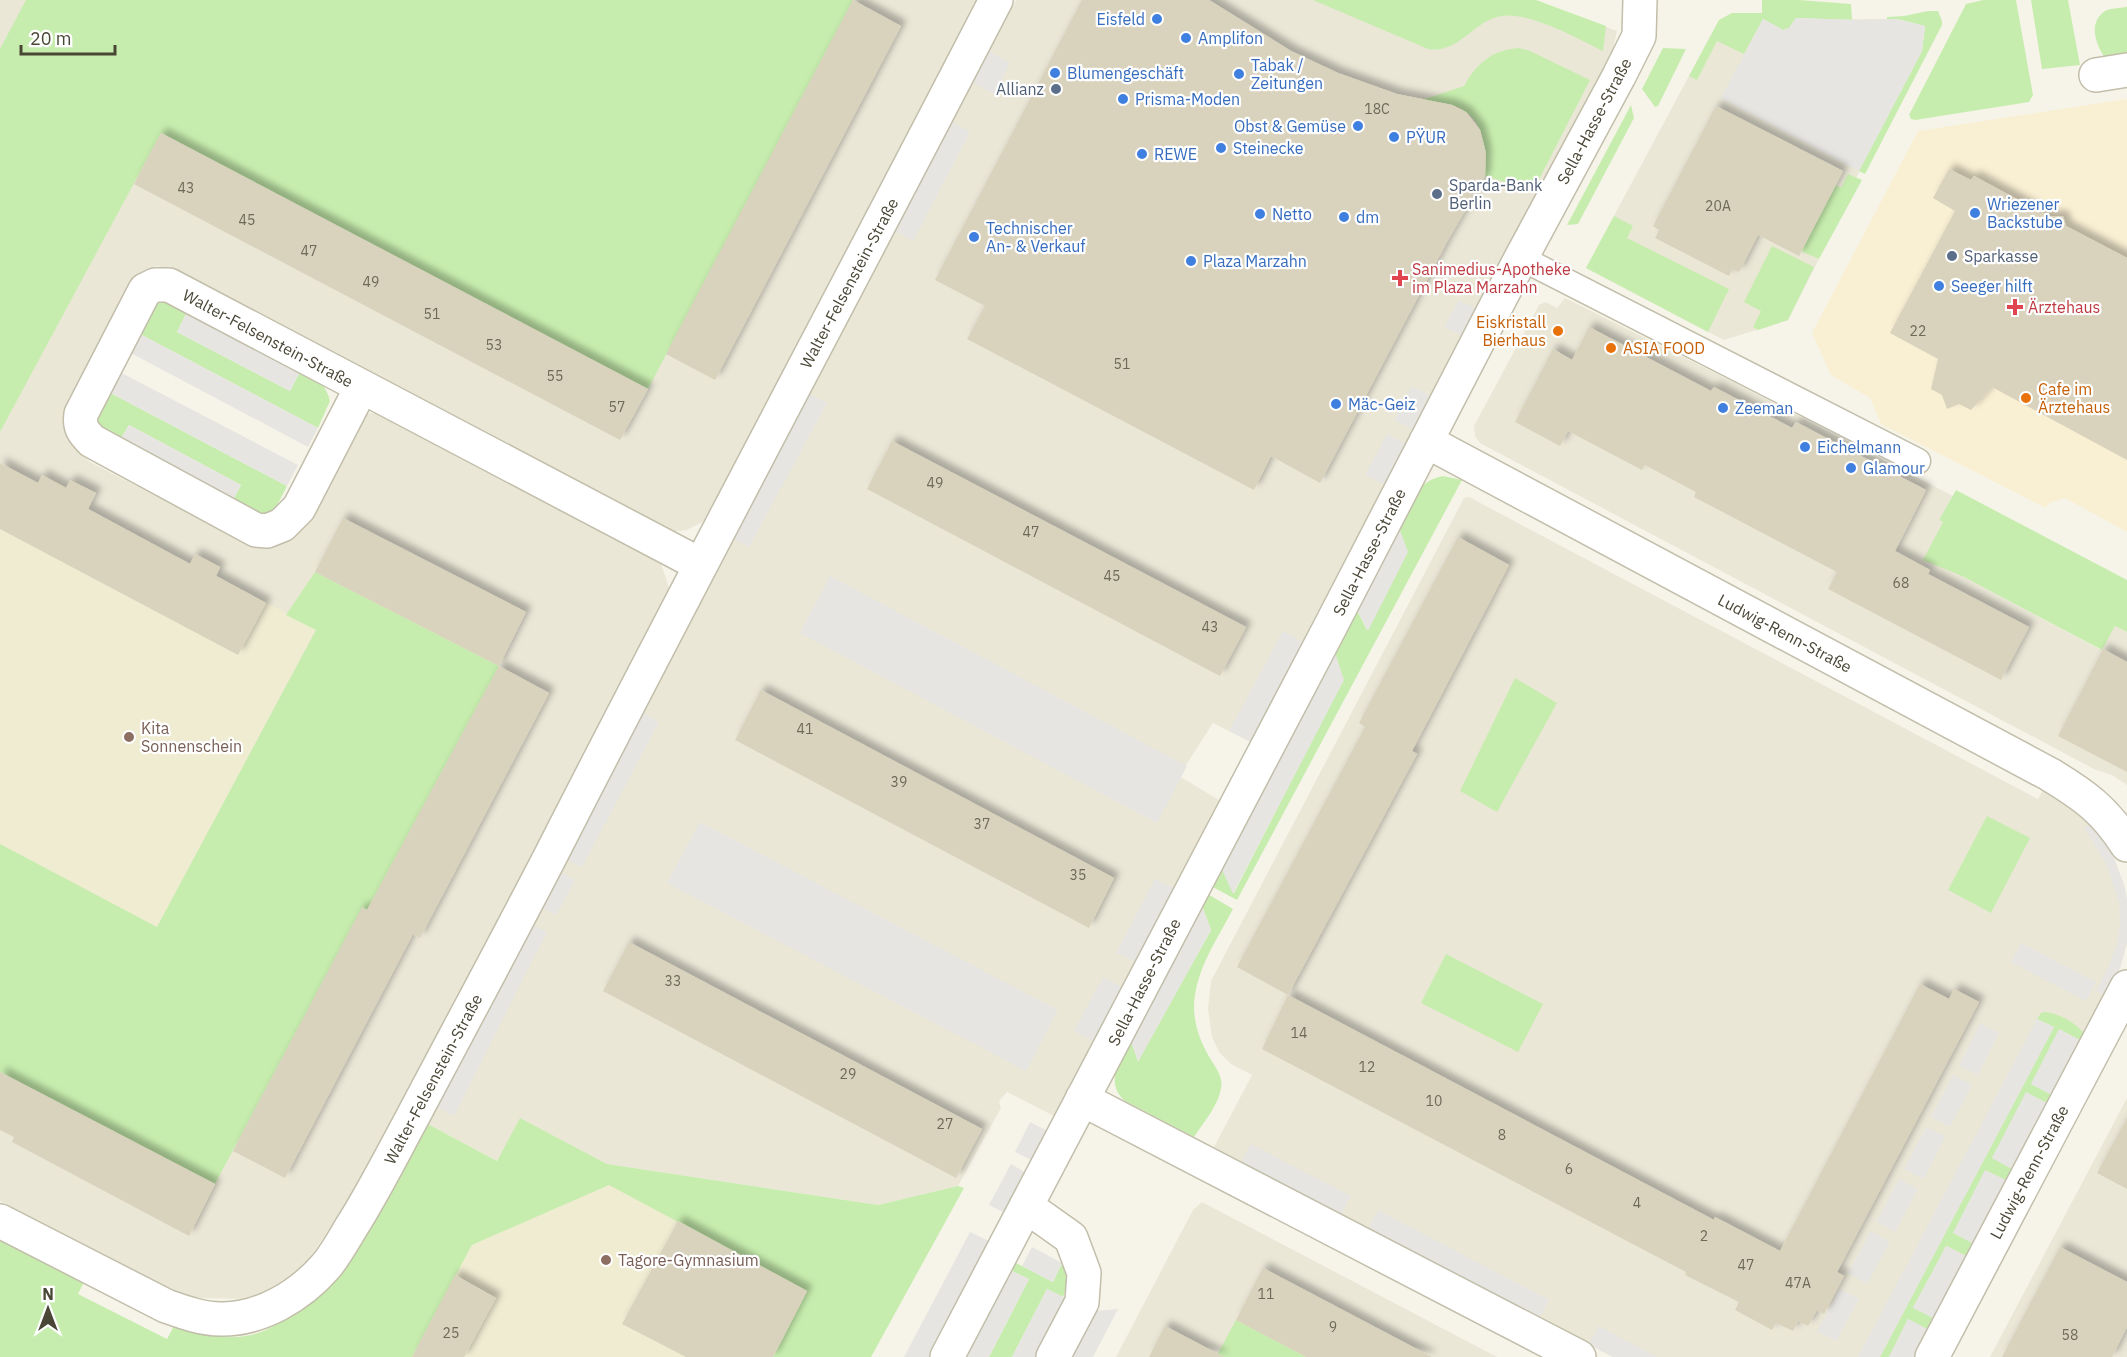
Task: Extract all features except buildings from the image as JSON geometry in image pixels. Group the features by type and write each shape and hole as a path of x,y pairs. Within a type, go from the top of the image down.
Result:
{"street":[{"name":"Walter-Felsenstein-Straße","path":"0,1221 166,1306 193,1315 217,1319 241,1318 260,1313 295,1294 326,1267 395,1152 517,922 699,564 893,200 996,0"},
{"name":"Sella-Hasse-Straße","path":"947,1357 1639,36 1640,0"},
{"path":"1521,258 1918,461"},
{"name":"Walter-Felsenstein-Straße","path":"361,388 299,508 282,525 267,531 255,530 92,441 82,431 80,422 81,414 145,290 155,285 169,285 699,564"},
{"name":"Ludwig-Renn-Straße","path":"1426,441 2049,774 2098,808 2114,825 2127,845"},
{"name":"Ludwig-Renn-Straße","path":"1932,1357 2127,987"},
{"path":"1082,1099 1580,1357"},
{"path":"1026,1206 1071,1238 1084,1273 1082,1302 1053,1357"}],"shaded area":[{"path":"0,0 982,0 706,520 687,530 671,532 174,270 157,266 144,270 134,278 67,404 65,416 69,438 77,451 90,462 245,542 265,544 362,416 370,413 382,414 654,557 661,564 669,588 665,603 348,1202 308,1260 291,1275 257,1296 246,1299 198,1298 172,1289 0,1201"},
{"path":"1016,0 1531,0 1617,31 1611,57 1251,742 1213,723 1179,776 1219,800 1054,1116 1007,1092 999,1101 1001,1108 958,1186 878,1205 607,1164 521,1119 497,1161 424,1122 820,367 854,309"},
{"path":"1796,18 1897,19 1925,26 1922,51 1859,171 1721,98 1763,19 1783,30 1789,28"},
{"path":"1896,19 1922,51 1815,257 1819,259 1788,320 1724,340 1586,268 1719,20"},
{"path":"989,51 1010,63 994,94 973,83"},
{"path":"2127,99 2127,532 2065,498 2049,503 2046,508 1881,424 1870,398 1831,375 1812,333 1918,131"},
{"path":"952,122 970,132 913,241 895,231"},
{"path":"1565,298 1953,496 1939,520 1943,522 1924,560 1962,576 2101,650 2115,626 2127,632 2127,785 2112,775 2094,769 1480,443 1475,436 1474,426 1539,305 1546,302 1557,308"},
{"path":"1459,300 1478,310 1464,337 1444,327"},
{"path":"188,310 301,370 290,391 177,332"},
{"path":"136,332 318,428 308,447 127,351"},
{"path":"116,370 298,465 287,486 105,390"},
{"path":"1412,386 1431,396 1414,430 1394,420"},
{"path":"809,394 827,403 749,547 732,538"},
{"path":"129,425 241,485 232,502 119,442"},
{"path":"1387,434 1406,444 1385,485 1365,475"},
{"name":"Kita Sonnenschein","path":"0,463 38,483 42,475 67,487 88,509 190,564 195,554 220,567 216,576 316,629 157,928 0,844"},
{"path":"1469,497 2038,799 2043,790 2076,806 2092,821 2115,860 2127,899 2127,943 2120,968 1915,1357 1613,1357 1214,1147 1252,1075 1231,1064 1219,1052 1212,1037 1208,1009 1211,981 1464,498"},
{"path":"1399,528 1408,552 1368,631 1356,608"},
{"path":"830,576 1187,766 1157,823 800,633"},
{"path":"1283,631 1304,643 1251,742 1229,731"},
{"path":"1334,649 1344,680 1233,894 1220,865"},
{"path":"642,712 659,722 582,867 564,858"},
{"path":"2092,821 2107,841 2124,884 2127,899 2127,943 2120,968 2105,996 2096,991 2117,944 2120,924 2119,903 2107,865 2084,828"},
{"path":"700,822 1058,1010 1026,1071 667,883"},
{"path":"557,870 575,880 556,915 539,906"},
{"path":"1155,879 1174,888 1135,962 1116,953"},
{"path":"1201,903 1211,930 1138,1062 1130,1038"},
{"path":"529,923 547,932 454,1116 433,1105"},
{"path":"2021,943 2096,982 2086,1001 2011,962"},
{"path":"1103,977 1122,987 1093,1041 1074,1031"},
{"path":"2037,1019 2054,1027 1880,1357 1858,1357"},
{"path":"1980,1023 1999,1033 1978,1075 1959,1066"},
{"path":"2059,1029 2082,1041 2054,1096 2031,1084"},
{"path":"1953,1075 1972,1085 1950,1127 1931,1117"},
{"path":"2026,1092 2049,1104 2014,1170 1992,1158"},
{"path":"2127,1098 2127,1357 1990,1357"},
{"path":"1030,1122 1048,1131 1033,1161 1015,1152"},
{"path":"1926,1127 1945,1136 1924,1179 1904,1169"},
{"path":"1251,1144 1351,1196 1341,1215 1241,1162"},
{"path":"1011,1164 1028,1174 1007,1214 989,1205"},
{"path":"1985,1170 2008,1181 1976,1245 1953,1233"},
{"path":"1899,1179 1918,1189 1895,1232 1876,1222"},
{"name":"Tagore-Gymnasium","path":"609,1184 807,1291 773,1357 412,1357 472,1245"},
{"path":"1202,1202 1497,1357 1116,1357 1193,1210"},
{"path":"1378,1210 1549,1300 1539,1319 1368,1229"},
{"path":"1871,1231 1890,1242 1867,1284 1848,1273"},
{"path":"970,1232 991,1242 929,1357 904,1357"},
{"path":"1946,1246 1968,1257 1935,1319 1913,1308"},
{"path":"1032,1247 1062,1263 1053,1282 1022,1266"},
{"path":"1012,1271 1029,1279 989,1357 966,1357"},
{"path":"1047,1289 1066,1298 1035,1357 1012,1357"},
{"path":"1840,1289 1859,1299 1836,1341 1817,1331"},
{"path":"1118,1309 1093,1357 1070,1357 1094,1311"},
{"path":"1908,1319 1929,1330 1915,1357 1889,1357"},
{"path":"1599,1326 1657,1357 1613,1357 1588,1344"}],"green space":[{"path":"26,0 853,0 648,389 161,133 0,432 0,49"},
{"path":"1313,0 1536,0 1606,26 1603,51 1540,22 1514,16 1492,19 1449,47 1428,49"},
{"path":"1762,0 1851,4 1852,20 1796,18 1789,28 1783,30 1763,19 1744,54 1717,41 1697,80 1689,76 1719,20 1732,13 1762,13"},
{"path":"1983,0 2016,0 2033,95 2029,102 1911,119 1909,115 1966,4"},
{"path":"2031,0 2068,0 2080,65 2042,69"},
{"path":"2127,7 2127,57 2108,61 2095,35 2097,21 2107,10"},
{"path":"1938,11 1942,25 1865,174 1859,171 1922,51 1925,26 1897,19 1887,19 1887,17"},
{"path":"1519,48 1590,80 1533,191 1485,176 1482,135 1472,118 1455,106 1422,100 1464,86 1486,59 1509,49"},
{"path":"1663,48 1686,49 1658,106 1655,107 1642,89"},
{"path":"1631,105 1634,118 1578,224 1567,225"},
{"path":"1848,174 1862,180 1819,259 1801,251 1836,185 1841,188"},
{"path":"1614,216 1633,226 1627,238 1729,289 1708,332 1586,268"},
{"path":"1772,246 1814,267 1788,320 1758,330 1753,327 1761,311 1744,302"},
{"path":"163,298 188,310 177,332 290,391 301,370 316,379 326,390 330,401 318,428 136,332 151,305"},
{"path":"105,390 287,486 276,507 266,515 260,515 232,502 241,485 129,425 119,442 97,429 96,409"},
{"path":"1443,476 1462,480 1237,900 1209,885 1220,865 1234,893 1323,719 1313,690 1356,608 1367,630 1387,559 1400,524 1422,486"},
{"path":"1956,490 2127,580 2127,632 2115,626 2102,650 1962,576 1923,560 1943,522 1939,520"},
{"path":"315,572 499,666 367,910 362,908 215,1184 0,1072 0,844 157,927 316,630 286,615"},
{"path":"1515,678 1557,703 1497,812 1460,791"},
{"path":"1987,816 2030,838 1991,913 1948,890"},
{"path":"1206,893 1233,909 1208,956 1195,993 1194,1013 1197,1030 1219,1074 1221,1089 1217,1102 1194,1137 1125,1101 1119,1094 1115,1078 1118,1062 1130,1038 1138,1061 1211,930 1201,903"},
{"path":"1446,954 1543,1004 1518,1052 1421,1003"},
{"path":"2041,1013 2060,1016 2075,1025 2083,1032 2082,1041 2031,1084 2054,1096 2049,1104 2027,1093 1992,1158 2014,1170 2008,1181 1985,1171 1954,1233 1976,1245 1968,1257 1947,1246 1913,1307 1935,1319 1929,1330 1908,1319 1889,1357 1880,1357 2054,1027 2037,1019"},
{"path":"520,1118 607,1164 878,1205 958,1186 964,1188 871,1357 773,1357 807,1291 609,1185 472,1245 412,1357 0,1357 0,1235 85,1280 78,1294 167,1339 174,1326 222,1337 247,1336 270,1328 298,1311 424,1122 497,1161"},
{"path":"1016,1263 1053,1282 1061,1265 1067,1268 1067,1286 1063,1297 1047,1289 1012,1357 989,1357 1029,1279 1012,1271"},
{"path":"1236,1320 1306,1357 1216,1357"}],"place":[{"name":"Eisfeld","path":"1157,19"},
{"name":"Amplifon","path":"1186,38"},
{"name":"Blumengeschäft","path":"1055,73"},
{"name":"Tabak / Zeitungen","path":"1239,74"},
{"name":"Allianz","path":"1056,89"},
{"name":"Prisma-Moden","path":"1123,99"},
{"name":"Obst & Gemüse","path":"1358,126"},
{"name":"PŸUR","path":"1394,137"},
{"name":"Steinecke","path":"1221,148"},
{"name":"REWE","path":"1142,154"},
{"name":"Sparda-Bank Berlin","path":"1437,194"},
{"name":"Wriezener Backstube","path":"1975,213"},
{"name":"Netto","path":"1260,214"},
{"name":"dm","path":"1344,217"},
{"name":"Technischer An- & Verkauf","path":"974,237"},
{"name":"Sparkasse","path":"1952,256"},
{"name":"Plaza Marzahn","path":"1191,261"},
{"name":"Sanimedius-Apotheke im Plaza Marzahn","path":"1400,278"},
{"name":"Seeger hilft","path":"1939,286"},
{"name":"Ärztehaus","path":"2015,307"},
{"name":"Eiskristall Bierhaus","path":"1558,331"},
{"name":"ASIA FOOD","path":"1611,348"},
{"name":"Cafe im Ärztehaus","path":"2026,398"},
{"name":"Mäc-Geiz","path":"1336,404"},
{"name":"Zeeman","path":"1723,408"},
{"name":"Eichelmann","path":"1805,447"},
{"name":"Glamour","path":"1851,468"},
{"name":"Kita Sonnenschein","path":"129,737"},
{"name":"Tagore-Gymnasium","path":"606,1260"}]}
